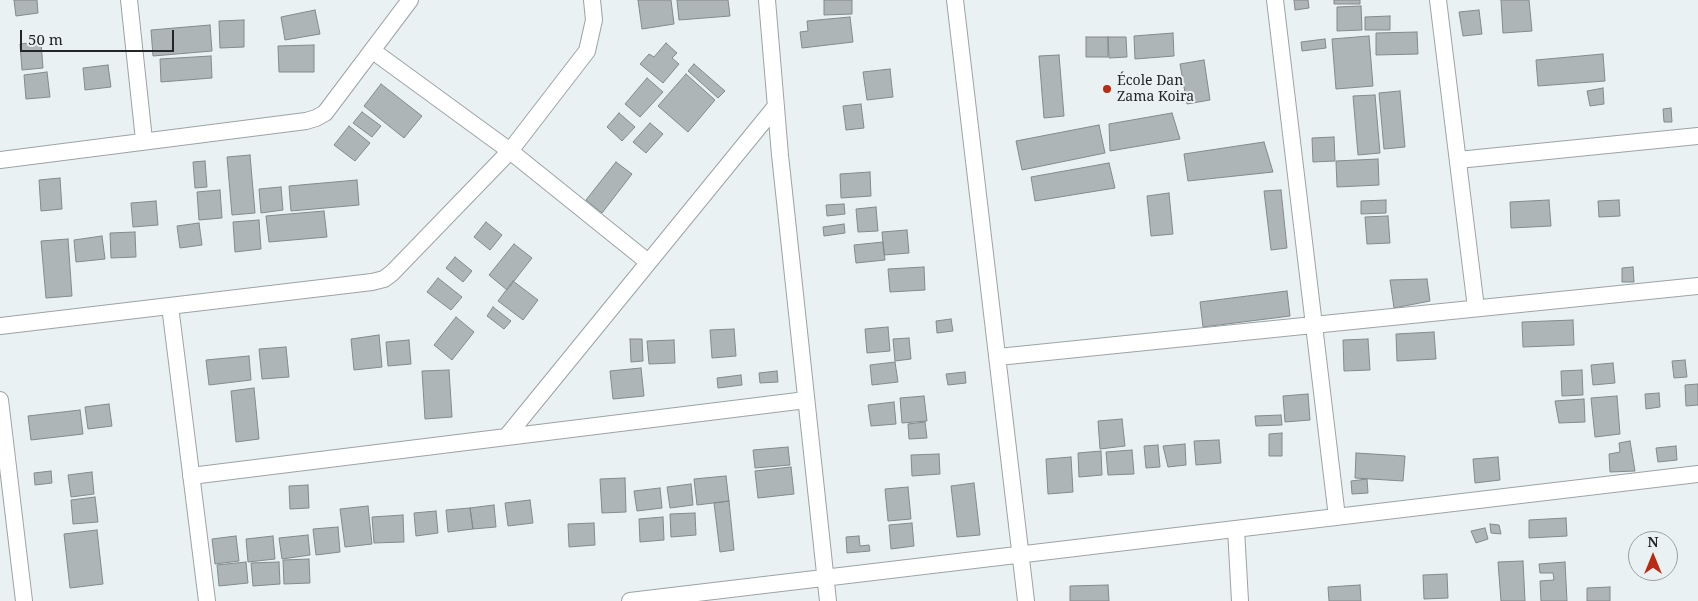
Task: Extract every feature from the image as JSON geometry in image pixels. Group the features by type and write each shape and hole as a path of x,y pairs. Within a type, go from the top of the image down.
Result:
{"street":[{"path":"129,0 144,140"},
{"path":"0,160 144,140 306,121 316,118 325,113 410,0"},
{"path":"0,326 372,282 384,279 510,151 587,51 594,20 592,0"},
{"path":"767,0 776,106 828,601"},
{"path":"955,0 1026,601"},
{"path":"1275,0 1337,517"},
{"path":"1438,0 1476,308"},
{"path":"373,51 510,151 648,262"},
{"path":"507,436 776,106"},
{"path":"1458,160 1698,136"},
{"path":"998,357 1698,286"},
{"path":"170,306 207,601"},
{"path":"0,400 6,497 24,601"},
{"path":"192,476 806,400"},
{"path":"630,601 1698,474"},
{"path":"1236,529 1240,601"}],"building":[{"path":"14,0 37,0 38,13 16,16"},
{"path":"638,0 671,0 674,24 642,29"},
{"path":"677,0 728,0 730,16 679,20"},
{"path":"824,0 852,0 852,14 824,15"},
{"path":"1294,0 1308,0 1309,8 1295,10"},
{"path":"1334,0 1360,0 1360,4 1334,4"},
{"path":"1501,0 1529,0 1532,31 1503,33"},
{"path":"1361,6 1362,30 1337,31 1337,7"},
{"path":"315,10 320,34 285,40 281,17"},
{"path":"1479,10 1482,34 1463,36 1459,12"},
{"path":"1390,16 1390,30 1365,30 1365,17"},
{"path":"850,17 853,42 802,48 800,32 808,31 807,21"},
{"path":"244,20 244,47 220,48 219,21"},
{"path":"210,25 212,51 153,56 151,30"},
{"path":"1417,32 1418,54 1376,55 1376,33"},
{"path":"1173,33 1174,56 1135,59 1134,36"},
{"path":"1369,36 1373,86 1336,89 1332,39"},
{"path":"1086,37 1108,37 1108,57 1086,57"},
{"path":"1108,37 1126,37 1127,57 1109,58"},
{"path":"1325,39 1326,48 1302,51 1301,42"},
{"path":"41,42 43,68 22,70 20,44"},
{"path":"666,43 677,53 672,58 679,64 663,83 640,64 649,54 654,57"},
{"path":"314,45 314,72 279,72 278,46"},
{"path":"1603,54 1605,81 1538,86 1536,60"},
{"path":"1059,55 1064,116 1044,118 1039,56"},
{"path":"211,56 212,78 161,82 160,59"},
{"path":"1204,60 1210,100 1187,104 1180,64"},
{"path":"694,64 725,91 718,98 688,71"},
{"path":"108,65 111,87 85,90 83,68"},
{"path":"890,69 893,97 867,100 863,72"},
{"path":"47,72 50,97 26,99 24,75"},
{"path":"686,74 715,100 688,132 658,106"},
{"path":"647,78 663,92 640,117 625,104"},
{"path":"381,84 422,116 404,138 364,106"},
{"path":"1603,88 1604,104 1590,106 1587,91"},
{"path":"1400,91 1405,147 1384,149 1379,93"},
{"path":"1375,95 1380,153 1358,155 1353,96"},
{"path":"861,104 864,128 846,130 843,106"},
{"path":"1671,108 1672,122 1664,122 1663,109"},
{"path":"362,112 381,126 372,137 353,123"},
{"path":"619,113 635,127 622,141 607,127"},
{"path":"1172,113 1180,139 1110,151 1109,124"},
{"path":"650,123 663,134 646,153 633,142"},
{"path":"1099,125 1105,153 1022,170 1016,141"},
{"path":"349,126 370,143 355,161 334,145"},
{"path":"1334,137 1335,161 1313,162 1312,138"},
{"path":"1264,142 1273,172 1188,181 1184,154"},
{"path":"250,155 255,213 232,215 227,157"},
{"path":"1378,159 1379,185 1337,187 1336,161"},
{"path":"205,161 207,187 195,188 193,162"},
{"path":"616,162 632,174 602,213 586,200"},
{"path":"1109,163 1115,188 1035,201 1031,177"},
{"path":"870,172 871,196 841,198 840,174"},
{"path":"60,178 62,209 41,211 39,180"},
{"path":"357,180 359,205 291,211 289,186"},
{"path":"281,187 283,210 261,213 259,189"},
{"path":"220,190 222,218 199,220 197,192"},
{"path":"1281,190 1287,248 1271,250 1264,191"},
{"path":"1169,193 1173,234 1151,236 1147,196"},
{"path":"1386,200 1386,213 1361,214 1361,201"},
{"path":"1549,200 1551,226 1511,228 1510,202"},
{"path":"1619,200 1620,216 1599,217 1598,201"},
{"path":"156,201 158,225 133,227 131,203"},
{"path":"844,204 845,214 827,216 826,205"},
{"path":"876,207 878,231 858,232 856,209"},
{"path":"324,211 327,237 269,242 266,216"},
{"path":"1388,216 1390,243 1367,244 1365,217"},
{"path":"259,220 261,249 235,252 233,222"},
{"path":"486,222 502,235 490,250 474,237"},
{"path":"199,223 202,245 180,248 177,226"},
{"path":"844,224 845,233 824,236 823,227"},
{"path":"907,230 909,253 884,255 882,232"},
{"path":"135,232 136,257 111,258 110,233"},
{"path":"102,236 105,259 76,262 74,240"},
{"path":"68,239 72,296 46,298 41,241"},
{"path":"883,242 885,260 856,263 854,245"},
{"path":"514,244 532,258 507,290 489,275"},
{"path":"455,257 472,271 463,282 446,268"},
{"path":"924,267 925,290 890,292 888,269"},
{"path":"1633,267 1634,282 1622,282 1622,268"},
{"path":"438,278 462,297 451,310 427,292"},
{"path":"1427,279 1430,301 1394,308 1390,280"},
{"path":"513,281 538,300 523,320 498,301"},
{"path":"1287,291 1290,316 1203,327 1200,302"},
{"path":"493,307 511,321 504,329 487,316"},
{"path":"456,317 474,332 452,360 434,345"},
{"path":"951,319 953,331 937,333 936,321"},
{"path":"1573,320 1574,345 1523,347 1522,322"},
{"path":"888,327 890,351 867,353 865,329"},
{"path":"734,329 736,356 712,358 710,330"},
{"path":"1434,332 1436,359 1397,361 1396,334"},
{"path":"379,335 382,367 354,370 351,339"},
{"path":"909,338 911,359 895,361 893,339"},
{"path":"630,339 642,339 643,361 631,362"},
{"path":"1368,339 1370,370 1344,371 1343,340"},
{"path":"409,340 411,364 388,366 386,342"},
{"path":"674,340 675,363 649,364 647,341"},
{"path":"286,347 289,377 262,379 259,349"},
{"path":"249,356 251,380 209,385 206,360"},
{"path":"1685,360 1687,377 1674,378 1672,361"},
{"path":"895,362 898,382 872,385 870,365"},
{"path":"1613,363 1615,383 1593,385 1591,365"},
{"path":"641,368 644,396 613,399 610,371"},
{"path":"449,370 452,417 425,419 422,371"},
{"path":"1582,370 1583,395 1562,396 1561,371"},
{"path":"777,371 778,382 760,383 759,373"},
{"path":"965,372 966,383 948,385 946,374"},
{"path":"741,375 742,385 718,388 717,378"},
{"path":"1698,384 1698,405 1686,406 1685,385"},
{"path":"254,388 259,439 236,442 231,391"},
{"path":"1659,393 1660,407 1646,409 1645,394"},
{"path":"1308,394 1310,420 1285,422 1283,396"},
{"path":"924,396 927,421 902,423 900,398"},
{"path":"1617,396 1620,434 1595,437 1591,398"},
{"path":"1584,399 1585,422 1559,423 1555,401"},
{"path":"894,402 896,424 871,426 868,405"},
{"path":"109,404 112,426 88,429 85,407"},
{"path":"80,410 83,434 31,440 28,416"},
{"path":"1281,415 1282,425 1256,426 1255,416"},
{"path":"1122,419 1125,446 1100,449 1098,421"},
{"path":"925,422 927,438 909,439 908,424"},
{"path":"1282,433 1282,456 1269,456 1269,434"},
{"path":"1219,440 1221,463 1196,465 1194,441"},
{"path":"1630,441 1635,471 1610,472 1609,454 1620,452 1619,443"},
{"path":"1185,444 1186,465 1168,467 1163,446"},
{"path":"1158,445 1160,467 1146,468 1144,446"},
{"path":"1676,446 1677,460 1658,462 1656,448"},
{"path":"788,447 790,465 755,468 753,450"},
{"path":"1132,450 1134,474 1108,475 1106,452"},
{"path":"1101,451 1102,475 1079,477 1078,453"},
{"path":"1356,453 1405,456 1403,481 1355,478"},
{"path":"939,454 940,474 912,476 911,455"},
{"path":"1071,457 1073,492 1048,494 1046,459"},
{"path":"1498,457 1500,480 1475,483 1473,459"},
{"path":"791,467 794,494 758,498 755,471"},
{"path":"51,471 52,483 35,485 34,473"},
{"path":"92,472 94,494 71,497 68,475"},
{"path":"726,476 729,501 697,505 694,479"},
{"path":"625,478 626,512 602,513 600,479"},
{"path":"1367,479 1368,493 1352,494 1351,481"},
{"path":"974,483 980,535 957,537 951,486"},
{"path":"691,484 693,505 670,508 667,487"},
{"path":"308,485 309,508 290,509 289,486"},
{"path":"908,487 911,519 888,521 885,489"},
{"path":"660,488 662,508 637,511 634,491"},
{"path":"95,497 98,522 73,524 71,500"},
{"path":"530,500 533,523 508,526 505,503"},
{"path":"729,501 734,550 720,552 714,503"},
{"path":"494,505 496,527 473,529 470,508"},
{"path":"368,506 372,544 345,547 340,509"},
{"path":"470,508 473,529 448,532 446,510"},
{"path":"436,511 438,533 416,536 414,513"},
{"path":"695,513 696,535 671,537 670,514"},
{"path":"403,515 404,542 374,543 372,517"},
{"path":"663,517 664,540 640,542 639,519"},
{"path":"1566,518 1567,536 1529,538 1529,520"},
{"path":"594,523 595,545 569,547 568,524"},
{"path":"912,523 914,546 891,549 889,525"},
{"path":"1490,524 1499,525 1501,534 1491,533"},
{"path":"338,527 340,552 316,555 313,529"},
{"path":"1485,528 1488,539 1476,543 1471,531"},
{"path":"97,530 103,584 70,588 64,534"},
{"path":"308,535 310,555 282,559 279,538"},
{"path":"236,536 239,561 215,564 212,539"},
{"path":"273,536 275,559 248,562 246,539"},
{"path":"859,536 860,546 869,545 870,551 847,553 846,537"},
{"path":"309,559 310,583 284,584 283,560"},
{"path":"1523,561 1525,601 1501,601 1498,562"},
{"path":"246,562 248,583 219,586 217,565"},
{"path":"279,562 280,584 253,586 251,563"},
{"path":"1565,562 1567,601 1541,601 1540,581 1554,580 1553,573 1540,573 1539,564"},
{"path":"1447,574 1448,598 1424,599 1423,575"},
{"path":"1108,585 1109,601 1070,601 1070,586"},
{"path":"1360,585 1361,601 1329,601 1328,587"},
{"path":"1610,587 1610,601 1587,601 1587,588"}],"place":[{"name":"École Dan Zama Koira","path":"1107,89"}]}
